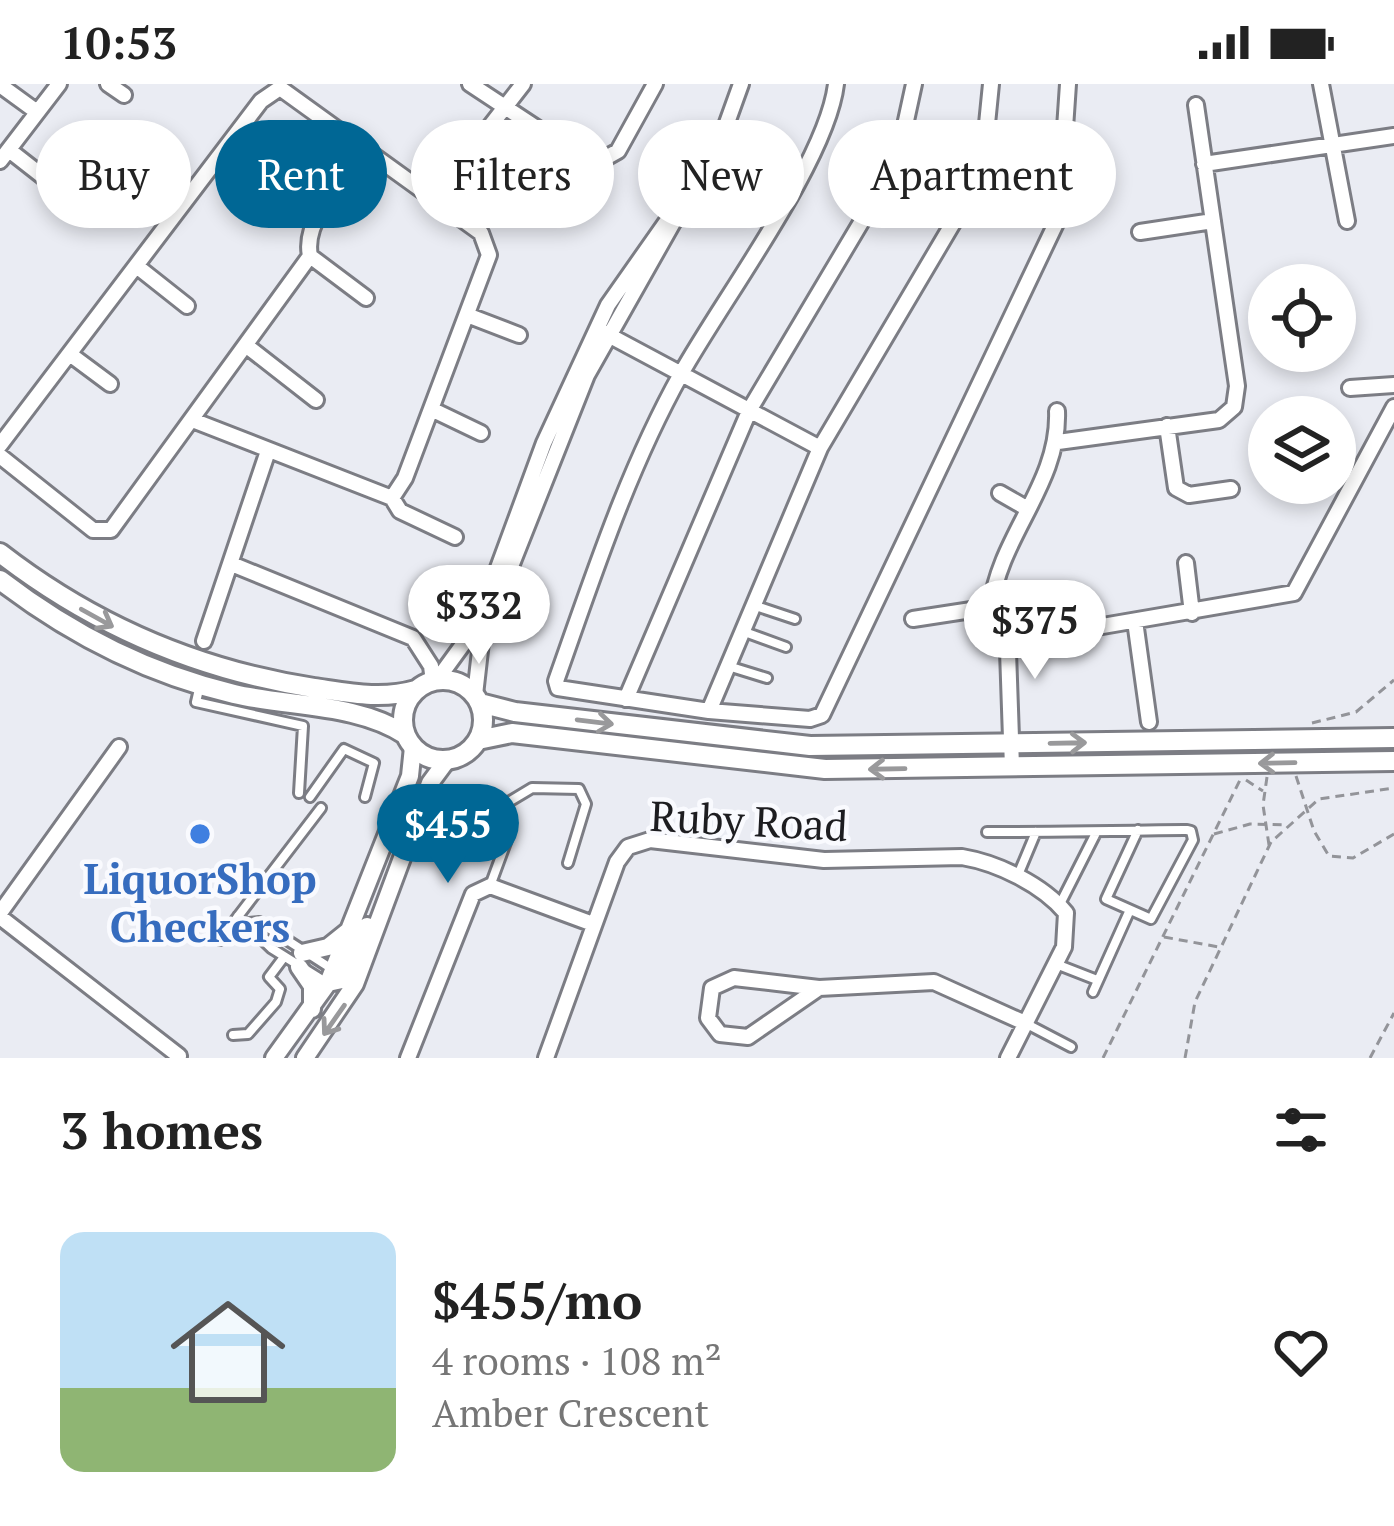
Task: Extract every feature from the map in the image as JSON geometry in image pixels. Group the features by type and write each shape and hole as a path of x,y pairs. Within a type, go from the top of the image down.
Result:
{"main road":[{"path":"0,553 90,615 203,663 365,695 460,683 478,699 775,743 1394,738"},
{"path":"0,580 74,631 198,693 372,718 446,760 468,752 478,740 484,724 478,699"},
{"path":"410,741 404,709 428,684"},
{"path":"478,740 512,733 826,769 1240,771 1272,763 1394,761"}],"street":[{"path":"36,175 4,156 59,84"},
{"path":"108,84 124,95"},
{"path":"470,84 584,164 598,164 618,151 655,84"},
{"path":"494,120 524,84"},
{"path":"428,684 477,625 544,443 642,254 687,199 722,134 740,84"},
{"path":"836,84 822,136 680,374 612,525 556,680 564,691 709,711 810,719 822,715 1059,217 1068,84"},
{"path":"626,699 750,409 897,162 914,84"},
{"path":"709,711 820,448 982,174 991,84"},
{"path":"1322,84 1347,221"},
{"path":"0,85 37,112"},
{"path":"250,120 272,91 290,93 328,120"},
{"path":"1058,442 1219,420 1238,396 1196,105"},
{"path":"1204,164 1394,136"},
{"path":"0,445 215,167"},
{"path":"1140,232 1213,221"},
{"path":"0,456 93,530 104,532 116,525 310,256 312,228"},
{"path":"392,498 431,410 489,246 469,228"},
{"path":"310,256 366,298"},
{"path":"139,268 188,306"},
{"path":"467,315 519,335"},
{"path":"602,332 820,448"},
{"path":"478,699 481,642 602,332"},
{"path":"248,347 316,400"},
{"path":"71,355 110,384"},
{"path":"1351,388 1394,385"},
{"path":"1008,651 1067,632 1276,600 1300,588 1394,407"},
{"path":"431,410 481,434"},
{"path":"1012,767 1008,651 991,607 997,570 1058,442 1057,411"},
{"path":"195,421 392,498 400,511 455,537"},
{"path":"1167,426 1172,478 1181,493 1232,489"},
{"path":"204,641 234,565 238,537 268,452"},
{"path":"1000,493 1028,509"},
{"path":"1186,563 1192,614"},
{"path":"234,565 413,638 431,666 428,684"},
{"path":"1061,592 1067,632"},
{"path":"914,619 991,607"},
{"path":"1135,621 1149,722"},
{"path":"274,1058 331,977 410,776 410,741"},
{"path":"119,747 0,915 178,1056"},
{"path":"304,1058 348,1000 430,783 446,760"},
{"name":"Ruby Road","path":"546,1058 622,853 643,840 824,860 962,857 1017,878 1060,905"},
{"path":"408,1058 467,902 490,886 593,924"},
{"path":"331,977 342,980 371,917 389,897"},
{"path":"1008,1058 1056,964 1070,924 1060,905"},
{"path":"312,1010 312,986 295,959 328,947 351,928"},
{"path":"819,988 748,1037 720,1034 708,1018 708,997 725,978 819,988 944,984 1025,1023"}],"lane":[{"path":"751,605 796,619"},
{"path":"741,630 785,647"},
{"path":"727,666 767,678"},
{"path":"198,693 304,726 299,793"},
{"path":"310,797 344,749 374,763 365,797"},
{"path":"466,827 538,786 584,793 586,804 568,863"},
{"path":"490,886 508,837 507,802"},
{"path":"220,940 321,808"},
{"path":"987,832 1096,833 1138,830 1186,830 1193,839 1154,917 1129,912 1109,903 1106,896 1138,830"},
{"path":"1017,878 1036,832"},
{"path":"1060,905 1096,833"},
{"path":"1093,992 1129,912"},
{"path":"238,916 252,934 331,977"},
{"path":"248,923 259,922 295,959"},
{"path":"233,1036 248,1034 279,998 279,986 269,977 295,959"},
{"path":"1056,964 1097,980"},
{"path":"1025,1023 1072,1047"}],"path":[{"path":"1301,726 1356,712 1394,680"},
{"path":"1296,762 1296,785 1308,804 1324,851 1335,858 1353,858 1394,834"},
{"path":"1269,847 1264,793 1272,763"},
{"path":"1103,1058 1240,771 1264,793"},
{"path":"1185,1058 1196,1002 1269,847 1308,804 1328,796 1394,788"},
{"path":"1213,835 1266,823 1287,825"},
{"path":"1162,936 1220,947"},
{"path":"1370,1058 1394,1013"}],"place":[{"name":"LiquorShop Checkers","path":"200,834"}]}
